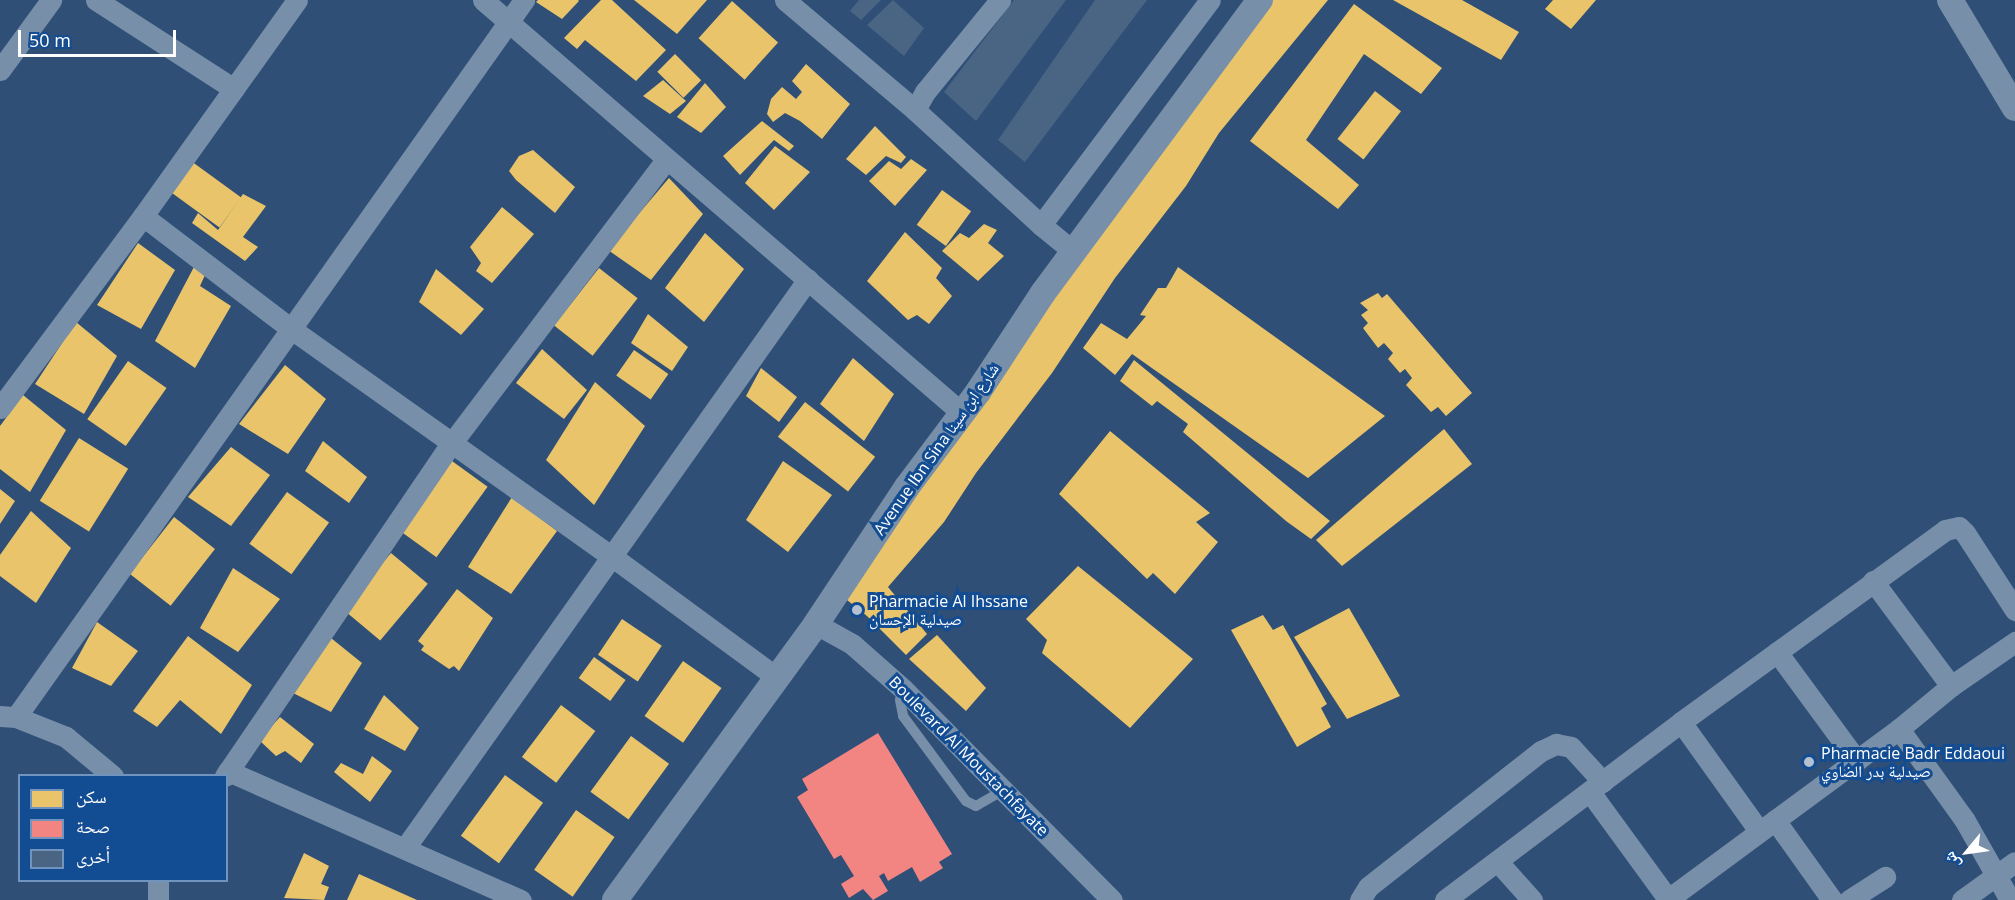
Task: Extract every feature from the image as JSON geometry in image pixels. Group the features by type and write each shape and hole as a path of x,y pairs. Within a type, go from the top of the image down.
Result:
{"street":[{"path":"0,70 51,0"},
{"path":"96,0 234,89"},
{"path":"0,408 143,216 297,0"},
{"path":"483,0 962,413"},
{"path":"111,774 66,737 8,717 290,328 507,20 524,0"},
{"path":"785,0 915,110 1041,225 1074,252"},
{"path":"915,110 925,92 1000,0"},
{"path":"1041,225 1210,0"},
{"name":"Avenue Ibn Sina شارع ابن سينا","path":"615,900 816,624 907,487 962,413 1074,252 1260,0"},
{"path":"1950,0 2015,108"},
{"path":"521,900 405,848 226,773 451,444 666,160"},
{"path":"143,216 290,328 610,555 776,677"},
{"path":"405,848 610,555 808,279"},
{"path":"1445,900 1681,722 1945,530 1959,527 2015,610"},
{"path":"1873,581 1951,686"},
{"name":"Boulevard Al Moustachfayate","path":"816,624 852,644 903,690 1112,900"},
{"path":"1360,900 1368,887 1541,751 1556,744 1572,747 1667,900 1857,761 1951,686 2015,642"},
{"path":"1777,652 1857,761"},
{"path":"1681,722 1832,900"},
{"path":"1899,729 1964,819 2010,900"},
{"path":"1498,862 1532,900"},
{"path":"1962,900 2015,862"},
{"path":"1849,900 1885,877"},
{"path":"158,882 158,900"}],"lane":[{"path":"903,690 900,700 903,716 966,801 976,806 1004,790"}],"building: سكن":[{"path":"538,0 579,1 562,19 536,2"},
{"path":"601,0 612,0 666,50 636,81 585,40 577,49 564,38"},
{"path":"634,0 707,0 677,34"},
{"path":"1267,0 1328,0 1219,133 1186,186 1115,278 1052,373 976,473 944,522 888,587 927,634 906,655 867,616 842,596"},
{"path":"1393,0 1462,0 1519,32 1501,60"},
{"path":"1553,0 1596,0 1571,29 1545,9"},
{"path":"732,1 778,42 745,80 699,38"},
{"path":"1354,4 1442,68 1421,94 1364,54 1306,140 1359,185 1338,209 1250,141"},
{"path":"675,54 701,80 683,98 657,72"},
{"path":"806,64 850,104 822,139 800,121 785,113 773,122 767,114 771,99 782,87 796,99 802,92 792,81"},
{"path":"663,80 686,101 670,114 643,96"},
{"path":"705,83 726,107 701,133 677,117"},
{"path":"1375,91 1401,111 1363,159 1337,139"},
{"path":"762,121 794,146 789,151 774,140 740,175 723,156"},
{"path":"875,126 906,157 901,163 886,156 866,175 846,159"},
{"path":"775,146 810,172 774,210 745,183"},
{"path":"533,150 575,187 555,213 516,180 509,171 519,156"},
{"path":"911,159 927,170 895,206 869,181 889,161 901,169"},
{"path":"191,161 241,197 219,227 169,191"},
{"path":"669,178 703,214 651,280 608,250"},
{"path":"942,190 971,211 946,246 917,225"},
{"path":"243,194 266,206 243,237 258,247 245,261 192,223 198,213 218,230"},
{"path":"502,207 534,234 492,283 476,271 481,263 470,247"},
{"path":"984,224 997,230 988,243 1004,256 978,281 942,251 960,233 969,238"},
{"path":"905,232 942,268 936,278 952,296 929,324 917,315 908,320 867,281"},
{"path":"705,233 744,269 704,322 665,288"},
{"path":"138,243 175,270 141,329 97,305"},
{"path":"195,265 206,273 200,286 231,306 195,368 155,341"},
{"path":"1178,267 1385,416 1308,478 1132,354 1115,375 1083,348 1101,323 1127,339 1146,316 1140,315 1158,288 1166,288"},
{"path":"599,268 638,298 593,356 554,326"},
{"path":"436,269 484,309 461,335 419,302"},
{"path":"1378,293 1382,298 1387,294 1472,393 1446,416 1438,407 1431,412 1406,385 1412,378 1405,369 1400,373 1388,359 1393,353 1384,343 1378,348 1363,328 1368,323 1361,315 1368,310 1360,303"},
{"path":"648,314 688,347 672,371 631,343"},
{"path":"76,322 117,356 84,414 35,384"},
{"path":"542,349 587,390 564,419 516,383"},
{"path":"634,350 668,374 651,399 616,375"},
{"path":"853,358 894,394 864,441 820,404"},
{"path":"1134,360 1330,521 1311,539 1286,521 1183,432 1188,424 1157,401 1152,406 1120,381"},
{"path":"128,361 167,388 126,446 87,419"},
{"path":"285,365 326,399 288,454 239,424"},
{"path":"761,368 797,397 779,422 746,396"},
{"path":"595,382 645,426 594,505 546,460"},
{"path":"23,395 66,430 30,492 0,469 0,426"},
{"path":"805,402 875,457 848,491 778,437"},
{"path":"1444,429 1472,464 1342,566 1316,540"},
{"path":"1110,431 1210,513 1196,522 1218,542 1175,594 1153,573 1147,579 1059,494"},
{"path":"79,438 128,469 89,531 40,501"},
{"path":"323,441 367,477 349,503 305,471"},
{"path":"231,447 270,475 231,526 188,497"},
{"path":"452,461 488,487 436,557 401,531"},
{"path":"783,461 832,495 788,552 746,520"},
{"path":"0,489 15,501 0,524"},
{"path":"287,492 329,523 291,574 249,544"},
{"path":"512,497 557,531 511,594 468,567"},
{"path":"31,511 71,548 36,603 0,576 0,555"},
{"path":"174,517 215,549 171,606 130,574"},
{"path":"391,553 428,584 380,641 343,610"},
{"path":"1078,566 1193,659 1130,728 1042,653 1047,640 1026,619"},
{"path":"233,568 280,599 238,652 200,628"},
{"path":"457,589 493,618 459,671 454,666 449,669 421,650 424,646 418,641"},
{"path":"1349,608 1400,696 1347,719 1294,637"},
{"path":"1263,615 1273,630 1283,625 1327,704 1321,708 1331,727 1297,747 1231,630"},
{"path":"622,619 662,646 638,681 598,655"},
{"path":"97,622 138,651 111,686 72,668"},
{"path":"937,635 986,688 966,711 909,659"},
{"path":"188,636 252,685 221,734 180,700 157,727 133,711"},
{"path":"331,638 362,663 331,712 293,693"},
{"path":"594,657 626,680 610,701 579,678"},
{"path":"683,661 722,688 683,743 645,716"},
{"path":"384,695 419,728 405,751 364,729"},
{"path":"561,705 595,731 556,783 522,757"},
{"path":"280,717 314,744 301,763 285,751 276,756 259,740"},
{"path":"631,736 669,764 628,819 590,792"},
{"path":"372,756 392,771 370,802 334,772 341,763 363,774"},
{"path":"505,775 543,803 499,863 461,836"},
{"path":"576,810 615,837 573,897 534,870"},
{"path":"304,853 329,866 321,884 329,887 324,900 284,898"},
{"path":"359,874 417,900 347,900"}],"building: صحة":[{"path":"878,733 952,854 939,862 943,868 920,882 912,867 888,881 884,873 879,876 888,891 873,900 863,889 849,898 841,884 854,876 841,855 834,859 797,797 808,790 802,779"}],"building: أخرى":[{"path":"859,0 881,0 861,20 850,11"},
{"path":"893,0 924,28 904,56 867,25"},
{"path":"1014,0 1066,0 976,121 944,92"},
{"path":"1095,0 1147,0 1025,162 998,140"}],"place":[{"name":"Pharmacie Al Ihssane صيدلية الإحسان","path":"857,610"},
{"name":"Pharmacie Badr Eddaoui صيدلية بدر الضاوي","path":"1809,762"}]}
